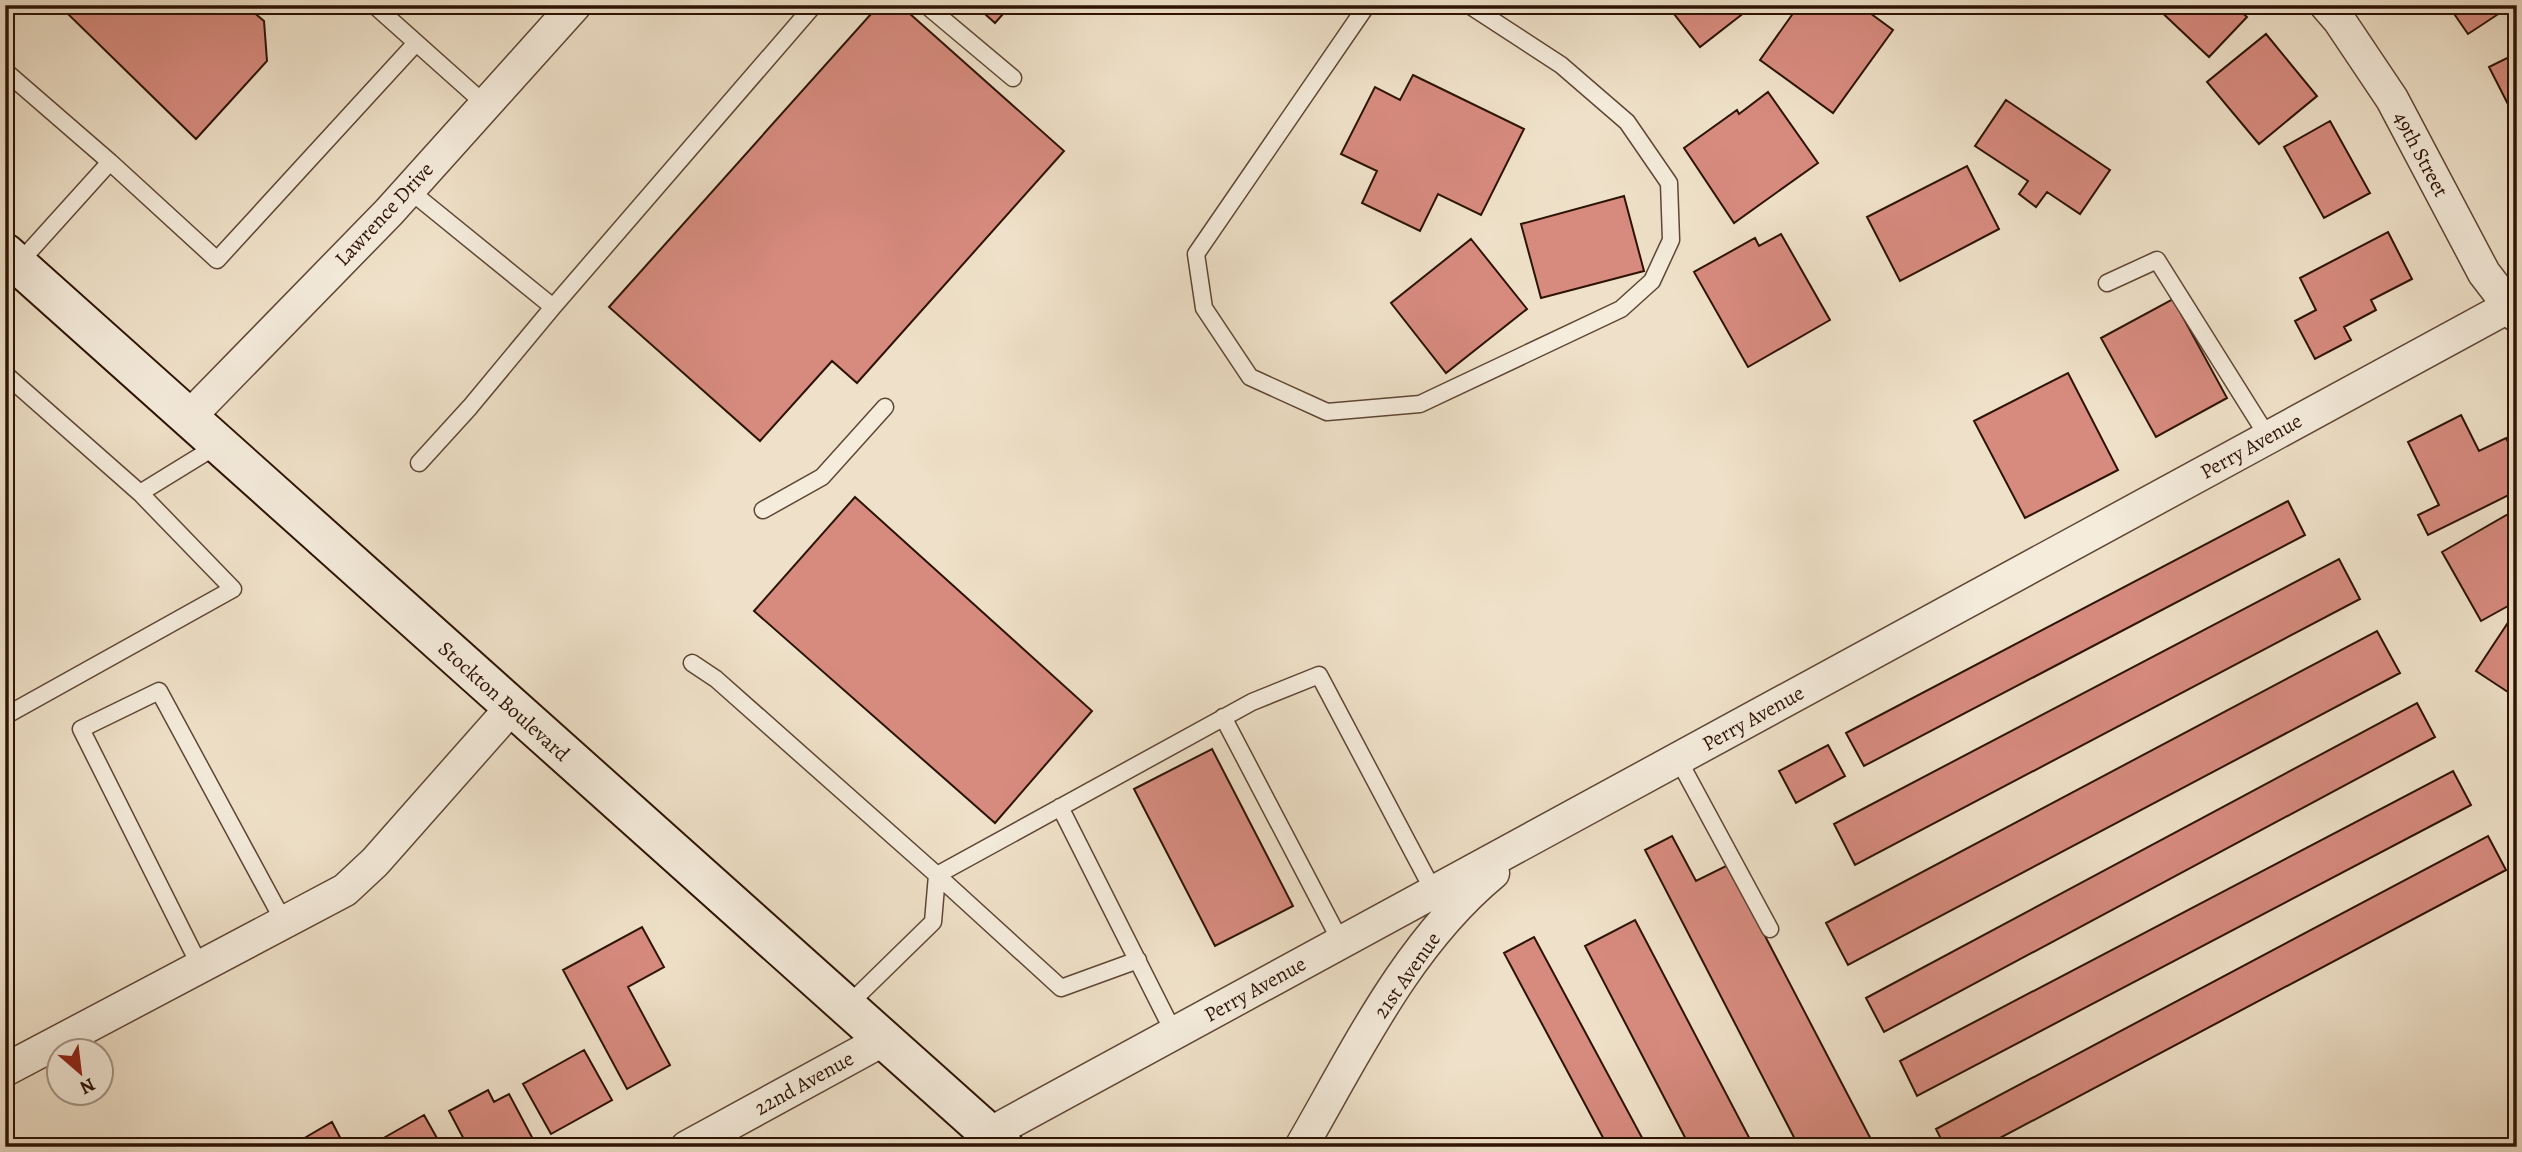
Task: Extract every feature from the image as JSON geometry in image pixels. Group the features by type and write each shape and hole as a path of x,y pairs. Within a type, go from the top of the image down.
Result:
{"main road":[{"name":"Stockton Boulevard","path":"11,259 997,1140"}],"street":[{"name":"Lawrence Drive","path":"188,418 409,190 575,5"},
{"name":"49th Street","path":"2326,5 2392,99 2484,273 2514,308"},
{"name":"Perry Avenue","path":"997,1140 1174,1033 2268,437 2514,308"},
{"path":"5,1070 345,890 375,862 512,707"},
{"name":"21st Avenue","path":"1301,1147 1401,977 1466,896 1546,830"},
{"name":"22nd Avenue","path":"687,1147 883,1040"}],"lane":[{"path":"374,5 486,105"},
{"path":"419,463 814,5"},
{"path":"926,5 1013,78"},
{"path":"1367,5 1196,254 1204,308 1250,377 1327,412 1420,404 1621,309 1653,281 1671,240 1669,183 1627,122 1561,65 1469,5"},
{"path":"5,71 217,260 416,43"},
{"path":"11,259 110,162"},
{"path":"409,190 553,307"},
{"path":"2107,283 2157,260 2268,437"},
{"path":"5,374 140,494 233,589 5,716"},
{"path":"763,510 822,477 885,407"},
{"path":"140,494 218,445"},
{"path":"692,663 716,678 1061,988 1138,960"},
{"path":"937,874 1252,702 1319,675 1434,891"},
{"path":"201,966 81,729 159,691 284,922"},
{"path":"1223,718 1342,942"},
{"path":"1678,759 1770,929"},
{"path":"1060,807 1174,1033"},
{"path":"846,1006 933,922 937,874"}],"building":[{"path":"78,5 245,5 264,21 267,61 196,139 69,15"},
{"path":"879,5 900,5 1064,151 857,383 832,361 760,441 609,307"},
{"path":"975,5 1011,5 995,23"},
{"path":"1667,5 1754,5 1700,47"},
{"path":"1799,5 1859,5 1893,30 1833,113 1760,60"},
{"path":"2234,5 2247,17 2209,57 2155,6"},
{"path":"2448,5 2512,5 2468,34"},
{"path":"2266,34 2317,96 2259,144 2207,82"},
{"path":"2517,53 2517,120 2516,120 2489,67"},
{"path":"1413,75 1524,129 1481,215 1438,194 1420,231 1362,203 1377,171 1341,154 1375,87 1400,100"},
{"path":"1768,92 1818,163 1734,223 1684,148 1737,110 1739,114"},
{"path":"2006,100 2110,170 2080,214 2047,192 2036,207 2019,194 2028,181 1975,146"},
{"path":"2330,121 2370,193 2324,218 2284,147"},
{"path":"1967,166 1999,229 1900,281 1867,217"},
{"path":"1624,196 1644,271 1541,298 1521,224"},
{"path":"2388,232 2412,279 2371,300 2376,310 2344,327 2351,340 2315,359 2295,321 2316,310 2300,278"},
{"path":"1781,234 1830,320 1748,367 1694,272 1755,238 1759,246"},
{"path":"1471,239 1527,309 1446,373 1391,303"},
{"path":"2173,299 2227,398 2156,437 2101,338"},
{"path":"2068,373 2118,470 2025,518 1974,421"},
{"path":"2461,415 2479,451 2506,438 2517,459 2517,491 2428,535 2418,515 2439,505 2408,442"},
{"path":"855,497 1092,711 995,823 754,611"},
{"path":"2288,501 2305,535 1864,766 1846,733"},
{"path":"2517,509 2517,601 2481,621 2442,552"},
{"path":"2339,559 2360,599 1855,865 1834,824"},
{"path":"2509,621 2517,626 2517,698 2476,671"},
{"path":"2377,631 2400,673 1848,965 1826,923"},
{"path":"2417,703 2435,737 1884,1032 1866,998"},
{"path":"1828,745 1845,776 1796,803 1779,771"},
{"path":"1212,749 1293,906 1215,946 1134,789"},
{"path":"2453,771 2471,805 1917,1096 1900,1061"},
{"path":"1672,836 1696,881 1728,865 1875,1147 1799,1147 1645,850"},
{"path":"2488,836 2506,870 1983,1147 1945,1147 1936,1129"},
{"path":"1635,920 1754,1147 1690,1147 1585,946"},
{"path":"642,927 664,967 628,987 670,1065 627,1089 563,970"},
{"path":"1534,937 1647,1147 1608,1147 1504,953"},
{"path":"584,1050 612,1100 551,1134 523,1084"},
{"path":"488,1090 494,1102 509,1094 534,1141 523,1147 468,1147 449,1111"},
{"path":"424,1115 442,1147 375,1147 373,1144"},
{"path":"332,1122 345,1147 305,1147 301,1140"}]}
